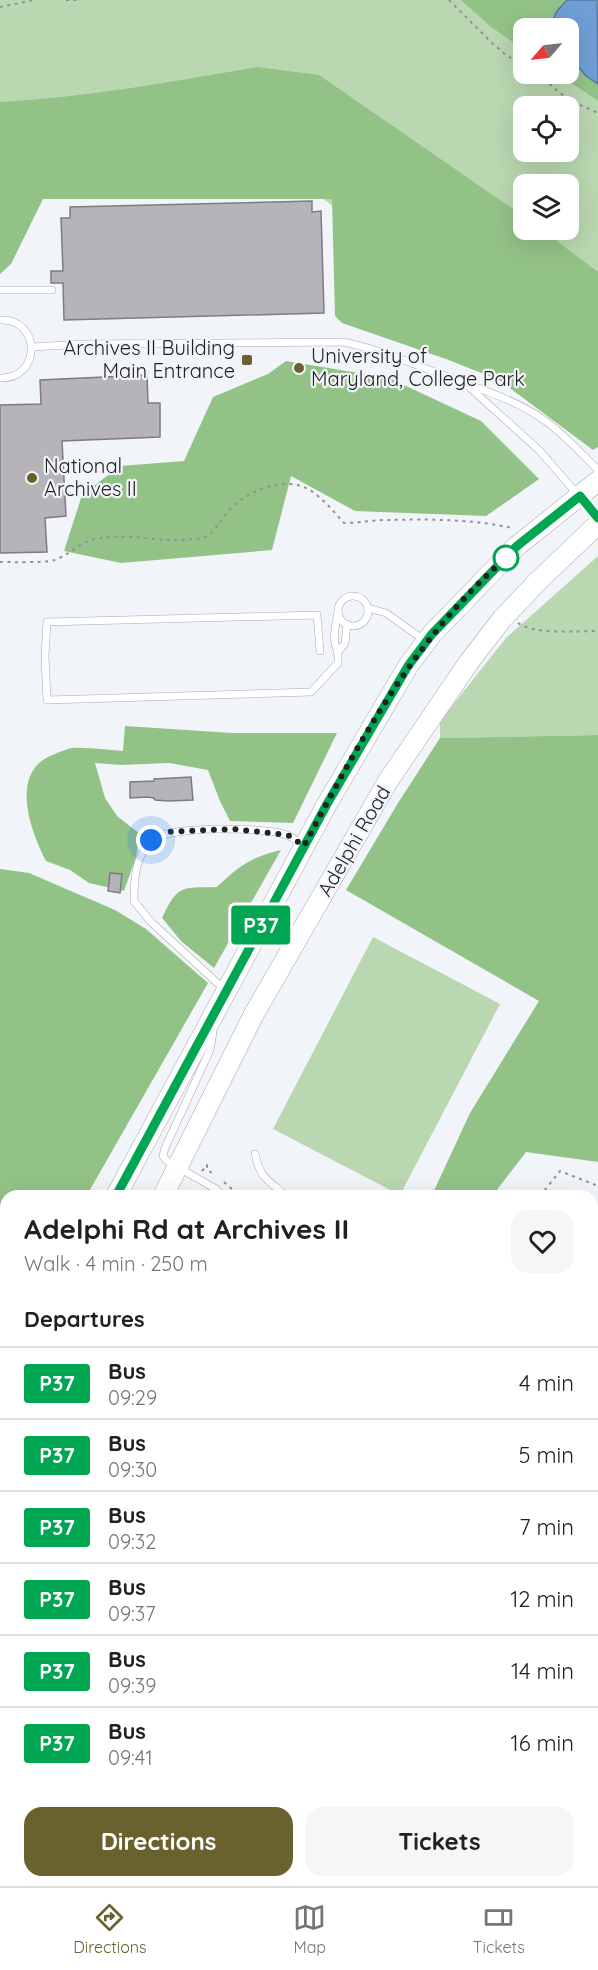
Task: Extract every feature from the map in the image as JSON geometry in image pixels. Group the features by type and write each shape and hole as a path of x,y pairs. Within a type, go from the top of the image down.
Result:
{"main road":[{"name":"Adelphi Road","path":"119,1190 304,846 363,739 408,666 426,642 479,585 533,533 598,481"},
{"name":"Adelphi Road","path":"166,1190 254,1014 388,781 469,662 506,615 598,524"}],"lane":[{"path":"0,290 52,290"},
{"path":"0,320 17,323 27,333 32,347 30,361 22,372 9,378 0,378"},
{"path":"32,347 85,344 344,342 375,349 464,382 526,410 563,435 598,470"},
{"path":"464,382 539,450 598,518"},
{"path":"339,651 335,644 334,628 340,602 350,596 361,598 368,608 386,613 426,642"},
{"path":"338,613 340,619 354,626 366,618 368,608"},
{"path":"320,651 317,615 47,622 45,656 47,700 311,692 338,663 339,651 345,643 347,624"},
{"path":"225,990 151,922 134,901 134,878 141,855 151,840 167,832 188,830 233,829 274,832 288,835 304,846"},
{"path":"216,1008 210,1050 163,1156 218,1190"},
{"path":"255,1154 258,1169 262,1175 281,1190"}],"path":[{"path":"0,7 34,0"},
{"path":"66,0 77,0"},
{"path":"449,0 492,43 513,59"},
{"path":"550,84 567,99 598,113"},
{"path":"0,562 55,560 77,546 95,539 119,537 177,541 204,538 217,526 230,508 252,492 292,484 308,490 332,510 344,524 383,520 422,520 503,526 533,533"},
{"path":"506,615 524,627 545,630 598,631"},
{"path":"545,1190 560,1171 598,1186"}],"green space":[{"path":"0,0 598,0 598,403 279,166 0,198"},
{"path":"461,0 567,0 554,18 513,18 513,42 491,27"},
{"path":"257,67 319,75 513,209 513,240 555,240 598,272 598,447 593,450 499,380 342,323 335,316 332,199 43,199 11,264 0,274 0,102 97,93"},
{"path":"579,67 586,76 598,84 598,101 573,84 579,84"},
{"path":"286,361 389,378 481,421 539,479 486,516 355,511 291,476 272,550 121,563 64,551 82,495 120,466 184,461 213,397 268,374"},
{"path":"598,556 598,735 440,738 440,721 506,638"},
{"path":"125,726 232,733 337,733 293,823 230,821 208,770 169,763 121,765 95,763 105,798 117,816 140,834 136,857 124,891 89,883 70,870 46,861 29,818 27,787 32,773 40,762 65,750 91,748 123,751"},
{"path":"598,735 598,1162 526,1152 497,1190 434,1190 470,1113 539,1001 346,890 440,738"},
{"path":"281,850 214,968 182,942 162,918 172,899 182,890 195,887 217,887 246,863"},
{"path":"0,869 29,873 115,910 146,929 208,983 90,1190 0,1190"},
{"path":"373,937 500,1004 403,1190 390,1190 273,1129"}],"water":[{"path":"567,0 597,0 598,84 586,76 579,67 579,18 554,18"}],"building":[{"path":"312,201 312,212 321,211 324,313 64,320 63,283 51,283 51,271 63,271 61,218 70,218 70,207"},
{"name":"National Archives II","path":"147,375 148,403 160,403 160,437 62,441 66,516 45,518 47,552 0,553 0,405 41,404 40,380"},
{"path":"191,777 193,800 130,798 130,782"},
{"path":"110,873 122,874 120,893 108,891"}],"bus line":[{"name":"P37","path":"119,1190 327,804 363,739 408,666 432,634 479,585 517,546 554,515 580,496 598,518"}],"place":[{"name":"Archives II Building Main Entrance","path":"247,360"},
{"name":"University of Maryland, College Park","path":"299,368"},
{"name":"National Archives II","path":"32,478"}],"route":[{"path":"151,840 167,832 233,829 288,835 304,846 363,739 408,666 432,634 506,558"}]}
